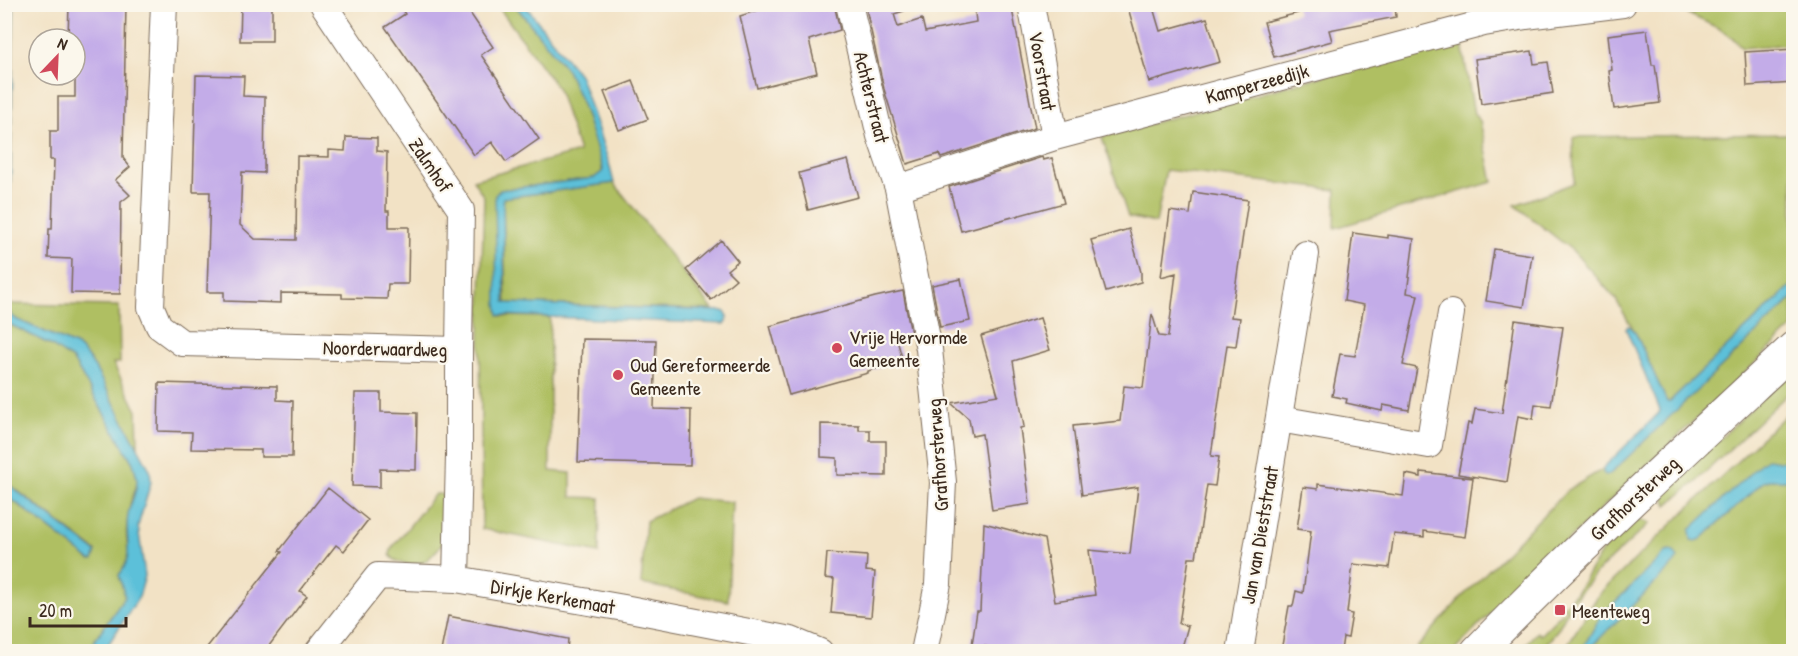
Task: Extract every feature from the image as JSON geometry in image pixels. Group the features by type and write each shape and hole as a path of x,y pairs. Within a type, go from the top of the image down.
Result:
{"main road":[{"name":"Grafhorsterweg","path":"1477,651 1600,530 1794,348"}],"street":[{"name":"Noorderwaardweg","path":"164,4 151,307 159,326 182,343 459,350 456,579"},
{"name":"Zalmhof","path":"323,4 461,210 459,350"},
{"name":"Achterstraat","path":"849,4 880,136 898,188"},
{"name":"Voorstraat","path":"1030,4 1054,137"},
{"name":"Kamperzeedijk","path":"898,188 1054,137 1490,14 1526,16 1623,4"},
{"name":"Grafhorsterweg","path":"898,188 929,349 943,482 938,584 924,651"},
{"name":"Jan van Dieststraat","path":"1240,651 1306,254"},
{"path":"1279,419 1429,445 1451,313"},
{"name":"Dirkje Kerkemaat","path":"318,651 378,576 456,579 791,640 820,651"}],"green space":[{"path":"497,5 515,5 567,70 582,104 602,164 602,172 594,178 500,190 501,316 550,317 550,471 571,473 571,497 600,498 599,553 482,529 480,331 484,197 473,180 579,152 558,89"},
{"path":"1730,5 1793,5 1793,44 1742,48 1721,30 1679,9"},
{"path":"1461,38 1474,114 1480,121 1493,182 1335,228 1336,190 1166,170 1156,223 1128,217 1102,137"},
{"path":"1793,134 1793,284 1667,402 1636,334 1615,298 1573,251 1515,205 1574,183 1573,137"},
{"path":"614,183 713,310 506,303 503,198"},
{"path":"1793,298 1793,327 1488,616 1454,651 1413,652 1459,600 1568,490 1603,469 1606,475 1609,475"},
{"path":"8,304 119,306 120,363 113,363 137,411 138,448 86,355 77,346 16,319 10,314"},
{"path":"5,322 49,344 73,360 133,463 137,478 126,532 127,562 119,575 125,597 87,651 5,651 4,494 90,560 93,559 96,551 5,481"},
{"path":"1793,369 1793,389 1692,485 1667,505 1663,493"},
{"path":"1793,408 1793,463 1784,461 1690,530 1701,539 1763,482 1793,480 1793,651 1589,651 1671,551 1666,552 1601,616 1581,651 1563,652 1599,594"},
{"path":"435,494 441,494 444,497 444,542 432,555 419,564 404,564 393,559 390,555 391,549"},
{"path":"692,498 732,502 728,601 641,584 646,521"},
{"path":"1637,518 1650,523 1597,572 1573,601 1558,629 1541,651 1518,652 1537,632 1540,635 1566,609 1563,607 1578,590 1604,548"}],"water":[{"path":"4,5 14,5 8,308 10,314 16,319 77,346 86,355 150,470 151,482 138,526 145,576 139,597 104,651 87,651 125,597 119,575 127,561 127,523 137,478 133,463 73,360 49,344 5,322"},
{"path":"515,5 525,5 580,76 614,183 503,198 505,302 724,311 728,316 725,324 499,315 495,195 500,190 594,178 603,169 582,104 567,70"},
{"path":"1793,284 1793,298 1609,475 1603,473 1603,468 1660,410 1626,329 1628,326 1636,334 1669,402"},
{"path":"1767,459 1793,463 1793,480 1763,482 1701,539 1691,540 1690,530"},
{"path":"4,481 96,552 93,560 90,560 5,494"},
{"path":"1671,551 1678,558 1674,564 1589,651 1581,651 1601,616 1666,552"}],"building":[{"path":"69,4 126,4 123,158 130,167 115,180 130,195 121,202 120,294 71,293 72,259 48,258 49,229 52,229 54,160 50,160 50,131 58,131 58,97 75,97 75,87 87,87 87,27 68,27"},
{"path":"241,4 272,4 272,41 240,41"},
{"path":"398,4 464,4 493,47 481,55 539,139 506,162 492,142 474,155 385,27 405,14"},
{"path":"778,4 834,4 840,30 809,40 817,73 757,88 740,16"},
{"path":"865,4 903,4 904,11 894,14 898,27 922,19 925,32 976,22 974,4 1011,4 1035,128 941,158 939,154 907,164 884,89"},
{"path":"1127,4 1152,4 1160,31 1207,18 1220,62 1149,82"},
{"path":"1295,4 1395,4 1396,17 1329,30 1332,41 1274,57 1264,22 1298,13"},
{"path":"1647,30 1660,103 1614,109 1609,71 1612,70 1608,35"},
{"path":"1794,49 1794,83 1747,86 1745,52"},
{"path":"1532,51 1534,64 1548,62 1553,93 1481,104 1475,59"},
{"path":"196,75 244,76 243,96 265,97 264,173 242,172 240,225 255,239 296,240 297,156 329,157 329,150 345,151 346,137 377,138 377,151 387,152 386,211 389,211 389,227 409,227 408,284 388,284 387,299 342,298 342,294 281,293 281,303 224,301 224,292 207,292 210,192 193,192"},
{"path":"633,81 648,119 619,130 604,92"},
{"path":"1042,157 1043,160 1052,158 1064,203 961,231 949,187"},
{"path":"848,160 858,197 808,210 799,173"},
{"path":"1193,192 1248,200 1231,317 1240,318 1236,346 1227,345 1211,456 1219,457 1215,486 1207,485 1196,558 1189,558 1179,624 1188,626 1181,651 990,651 990,647 972,645 977,611 980,611 984,523 1044,539 1055,601 1095,595 1089,550 1130,554 1138,487 1082,495 1073,426 1120,421 1124,386 1143,388 1152,314 1159,336 1168,337 1176,273 1161,277 1170,211 1190,214"},
{"path":"1129,229 1141,272 1141,282 1106,292 1091,240"},
{"path":"1353,233 1414,239 1407,293 1418,295 1403,365 1417,368 1409,410 1383,405 1382,411 1346,403 1347,399 1332,396 1340,354 1355,356 1364,305 1344,301"},
{"path":"721,240 738,261 727,270 736,279 711,300 686,270"},
{"path":"1494,249 1532,255 1524,307 1486,301"},
{"path":"961,279 970,321 940,327 932,285"},
{"name":"Vrije Hervormde Gemeente","path":"903,291 911,334 901,336 902,338 897,340 903,361 789,395 770,326"},
{"path":"1040,318 1050,350 1013,361 1024,427 1020,428 1030,504 992,510 982,434 972,436 969,419 951,403 998,395 981,336"},
{"path":"1515,320 1563,327 1551,406 1535,404 1533,419 1518,416 1507,482 1458,474 1468,423 1472,424 1475,409 1502,413"},
{"name":"Oud Gereformeerde Gemeente","path":"582,339 656,340 654,409 691,410 690,465 578,462"},
{"path":"159,383 277,386 277,400 293,401 292,457 261,457 261,450 191,449 192,432 158,431"},
{"path":"355,393 381,393 381,412 417,413 416,470 380,469 380,487 352,486"},
{"path":"821,424 859,425 859,430 870,430 870,441 886,441 886,476 837,475 837,458 821,457"},
{"path":"1421,472 1473,478 1465,537 1424,531 1424,537 1394,534 1389,568 1353,564 1347,613 1352,614 1348,638 1343,637 1341,651 1281,651 1289,606 1293,606 1296,591 1303,593 1311,531 1297,529 1303,487 1318,489 1318,484 1403,496 1406,474 1421,477"},
{"path":"328,488 368,520 344,551 336,545 300,591 307,596 265,651 204,651 282,552 279,551"},
{"path":"827,553 867,556 866,571 875,572 871,617 831,613 834,579 825,578"},
{"path":"448,616 568,639 567,651 441,651"}],"place":[{"name":"Vrije Hervormde Gemeente","path":"837,348"},
{"name":"Oud Gereformeerde Gemeente","path":"618,375"},
{"name":"Meenteweg","path":"1560,610"}]}
